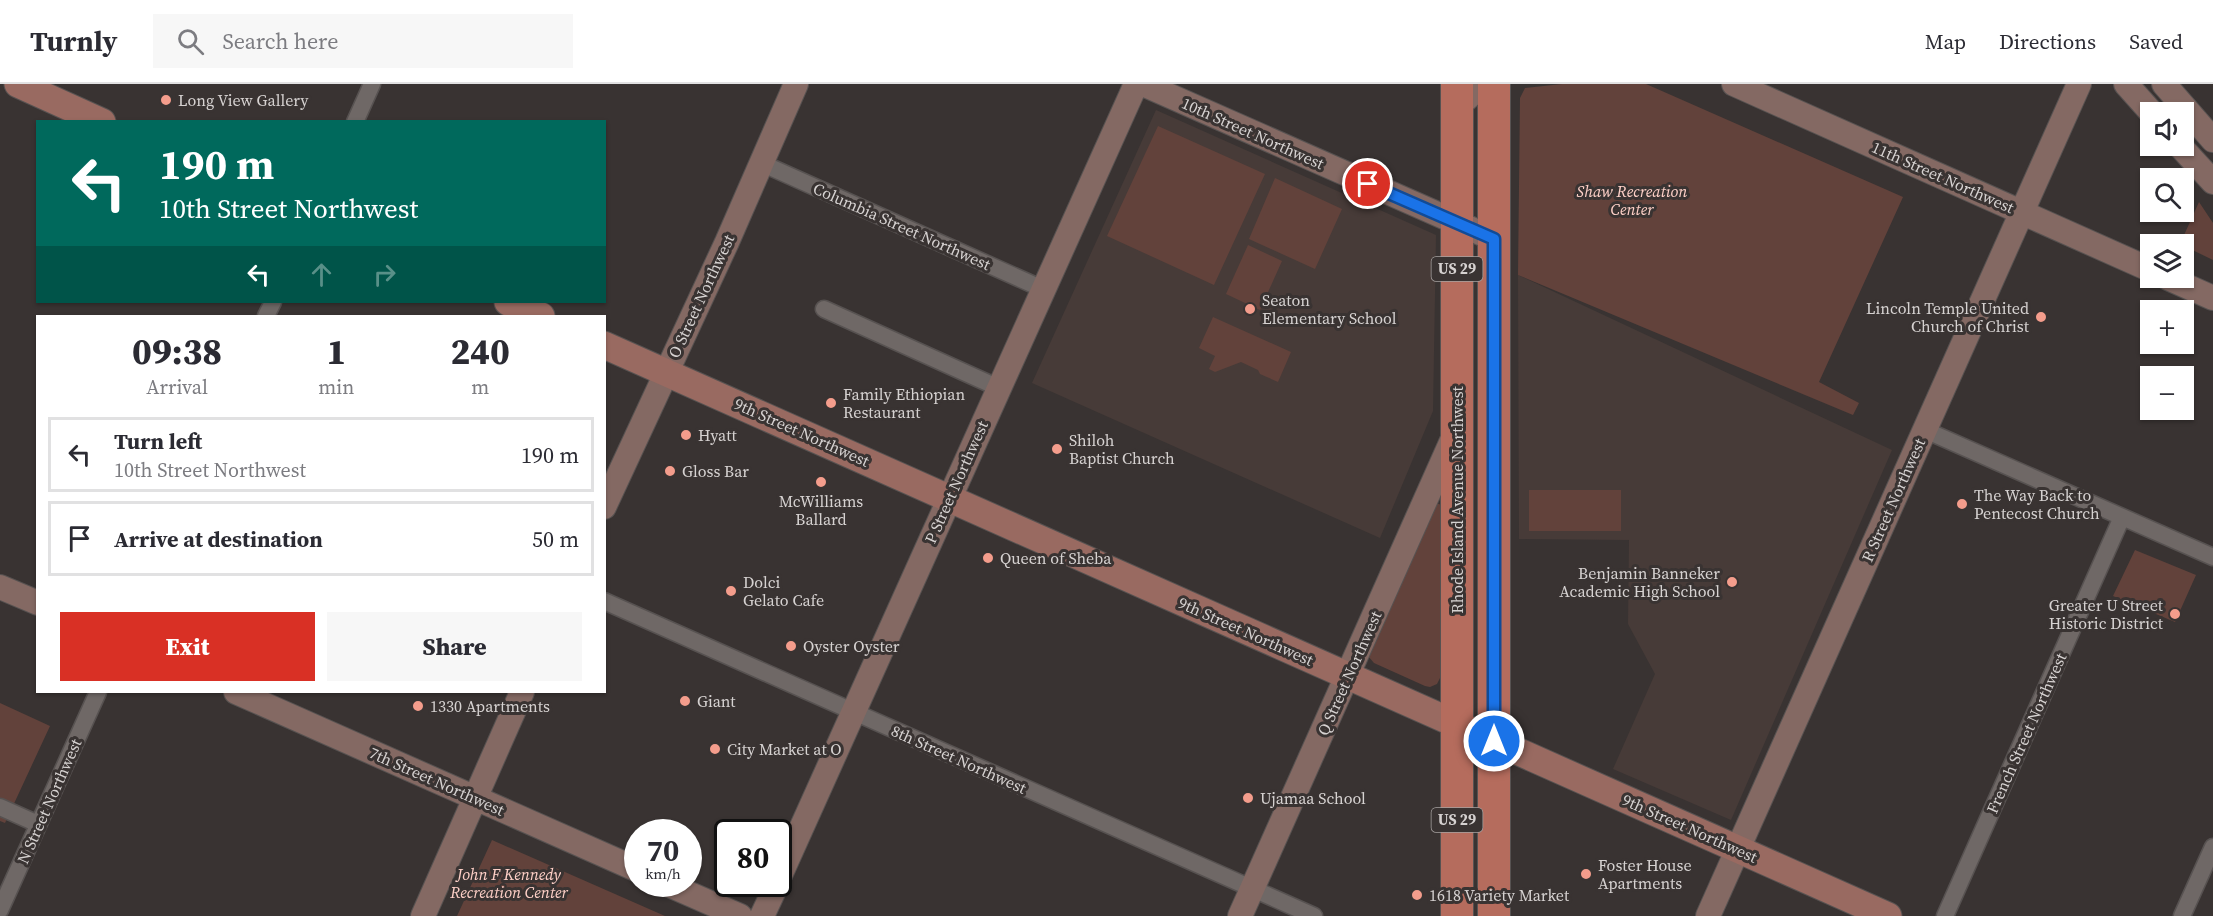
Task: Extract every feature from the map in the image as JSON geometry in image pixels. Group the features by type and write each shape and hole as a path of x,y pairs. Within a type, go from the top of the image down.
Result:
{"highway":[{"name":"US 29","path":"1494,84 1494,916"},
{"name":"Rhode Island Avenue Northwest","path":"1457,95 1457,916"}],"main road":[{"path":"18,84 98,120"},
{"path":"510,303 539,315"},
{"name":"9th Street Northwest","path":"606,346 1888,916"}],"street":[{"path":"356,120 372,84"},
{"name":"O Street Northwest","path":"606,503 727,242 796,84"},
{"name":"P Street Northwest","path":"792,850 1042,289 1136,84"},
{"name":"10th Street Northwest","path":"1143,84 1494,239"},
{"path":"1457,95 1483,84"},
{"name":"11th Street Northwest","path":"1734,84 2140,265"},
{"name":"R Street Northwest","path":"1708,916 2079,84"},
{"path":"2126,84 2142,102"},
{"path":"2164,84 2213,140"},
{"path":"2189,156 2213,182"},
{"name":"Columbia Street Northwest","path":"761,163 1042,289"},
{"path":"2190,288 2213,298"},
{"path":"824,309 999,388"},
{"name":"Q Street Northwest","path":"1240,916 1457,430"},
{"path":"1925,430 2213,557"},
{"name":"French Street Northwest","path":"1945,916 2122,517"},
{"path":"0,587 36,602"},
{"name":"8th Street Northwest","path":"606,602 1314,916"},
{"name":"N Street Northwest","path":"0,910 98,693"},
{"name":"7th Street Northwest","path":"238,693 624,864"},
{"path":"423,916 522,693"},
{"path":"0,807 38,824"},
{"path":"2182,916 2213,847"},
{"path":"697,897 740,916"},
{"name":"P Street Northwest","path":"762,916 771,897"}],"shaded area":[{"name":"Seaton Elementary School","path":"1156,110 1436,235 1433,411 1380,538 1032,383"},
{"name":"Benjamin Banneker Academic High School","path":"1518,275 1892,450 1731,820 1613,769 1655,674 1628,624 1629,540 1519,539"}],"green space":[{"name":"Shaw Recreation Center","path":"1562,84 1646,84 1903,197 1819,382 1859,403 1853,415 1518,275 1520,98 1525,88"},
{"path":"1158,126 1265,174 1214,285 1107,236"},
{"path":"1275,178 1342,209 1315,269 1249,239"},
{"path":"2199,202 2213,223 2213,260 2194,251 2194,234 2185,234 2190,222 2194,222 2194,213"},
{"path":"1248,245 1282,261 1260,310 1226,294"},
{"path":"1213,317 1291,352 1278,382 1241,362 1215,372 1209,369 1215,356 1199,348"},
{"path":"1529,490 1621,490 1621,531 1529,531"},
{"path":"1435,502 1441,505 1441,676 1437,684 1430,687 1374,663 1368,656"},
{"path":"2135,550 2196,575 2175,622 2113,596"},
{"path":"0,703 50,726 5,823 0,821"},
{"name":"John F Kennedy Recreation Center","path":"492,840 665,916 457,916"}],"place":[{"name":"Long View Gallery","path":"166,100"},
{"name":"Seaton Elementary School","path":"1250,309"},
{"name":"Lincoln Temple United Church of Christ","path":"2041,317"},
{"name":"Family Ethiopian Restaurant","path":"831,403"},
{"name":"Hyatt","path":"686,435"},
{"name":"Shiloh Baptist Church","path":"1057,449"},
{"name":"Gloss Bar","path":"670,471"},
{"name":"McWilliams Ballard","path":"821,482"},
{"name":"The Way Back to Pentecost Church","path":"1962,504"},
{"name":"Queen of Sheba","path":"988,558"},
{"name":"Benjamin Banneker Academic High School","path":"1732,582"},
{"name":"Dolci Gelato Cafe","path":"731,591"},
{"name":"Greater U Street Historic District","path":"2175,614"},
{"name":"Oyster Oyster","path":"791,646"},
{"name":"Giant","path":"685,701"},
{"name":"1330 Apartments","path":"418,706"},
{"name":"City Market at O","path":"715,749"},
{"name":"Ujamaa School","path":"1248,798"},
{"name":"Foster House Apartments","path":"1586,874"},
{"name":"1618 Variety Market","path":"1417,895"}],"route":[{"path":"1368,184 1494,239 1494,741"}]}
